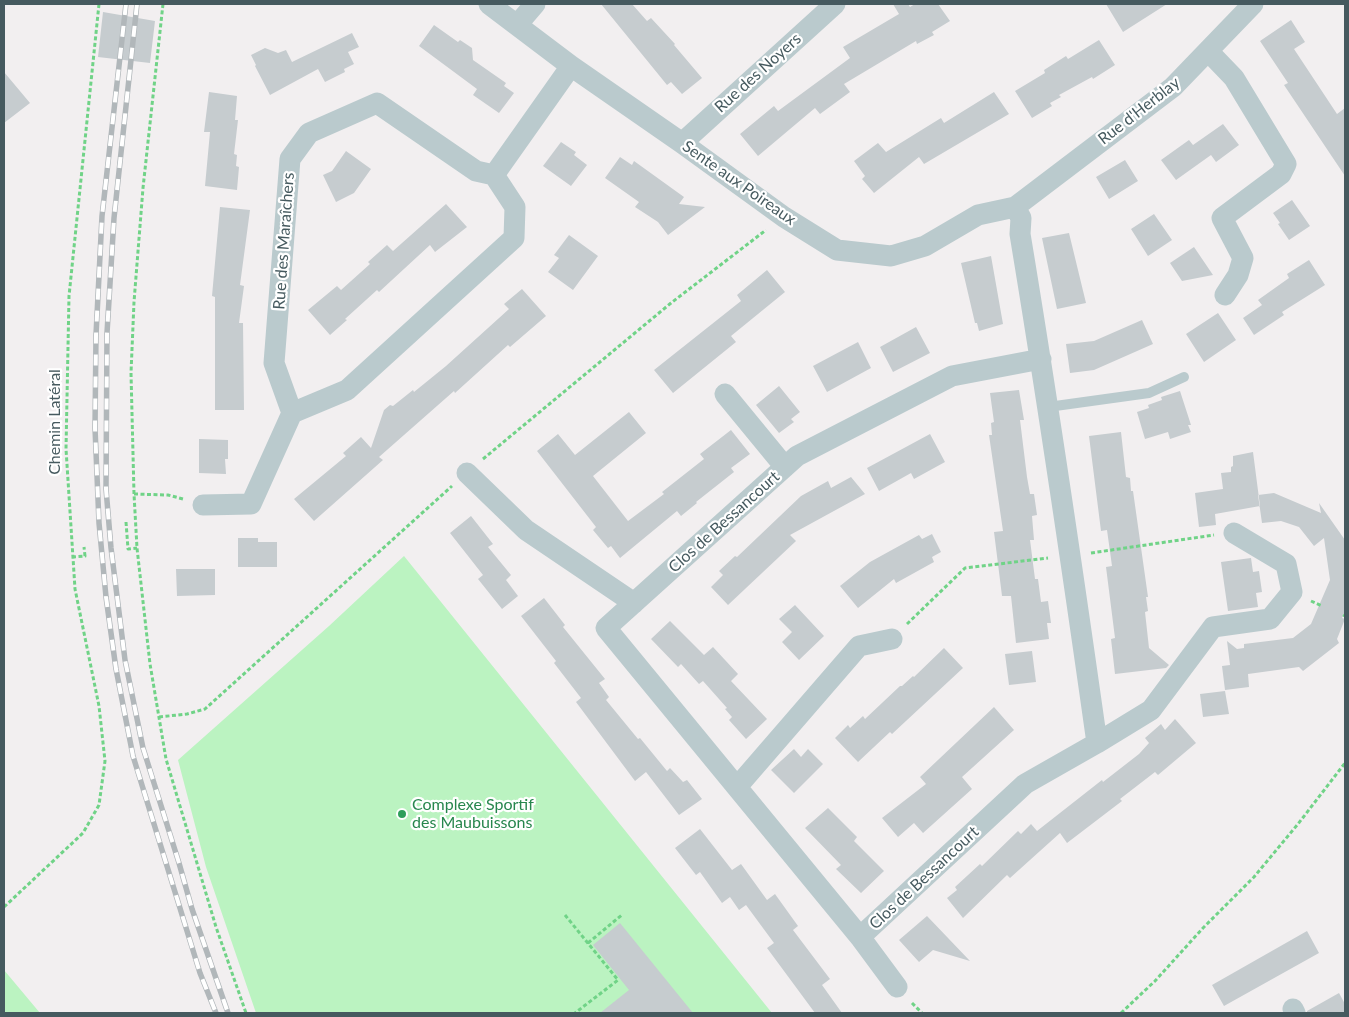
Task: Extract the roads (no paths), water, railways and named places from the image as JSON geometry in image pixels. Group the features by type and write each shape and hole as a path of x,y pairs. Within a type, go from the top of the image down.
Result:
{"street":[{"name":"Sente aux Poireaux","path":"489,4 571,66 784,217 837,250 891,256 925,246 978,215 1015,207"},
{"path":"517,26 536,4"},
{"name":"Rue des Noyers","path":"682,143 834,4"},
{"name":"Rue d'Herblay","path":"1015,207 1173,87 1253,4"},
{"path":"1208,51 1234,78 1286,164 1281,174 1222,218 1242,258 1238,275 1225,295"},
{"path":"202,505 252,504 292,413 347,390 514,238 515,207 494,175 571,66"},
{"name":"Rue des Maraîchers","path":"292,413 274,363 290,159 309,133 377,104 476,170 494,175"},
{"path":"1015,207 1020,218 1020,234 1071,555 1097,744"},
{"name":"Clos de Bessancourt","path":"1041,359 952,376 797,456 606,628 860,937 1025,784 1097,744 1151,710 1213,626 1270,619 1292,592 1286,564 1234,533"},
{"path":"725,394 785,467"},
{"path":"466,473 526,530 634,603"},
{"path":"737,787 858,646 892,639"},
{"path":"860,937 897,987"}],"lane":[{"path":"1048,406 1149,393 1184,377"}],"railway":[{"path":"126,4 102,216 96,335 95,428 99,523 106,597 116,669 133,756 200,973 216,1013"},
{"path":"137,4 114,218 107,333 106,489 111,548 125,660 143,748 192,909 228,1013"}],"place":[{"name":"Complexe Sportif des Maubuissons","path":"402,814"}]}
